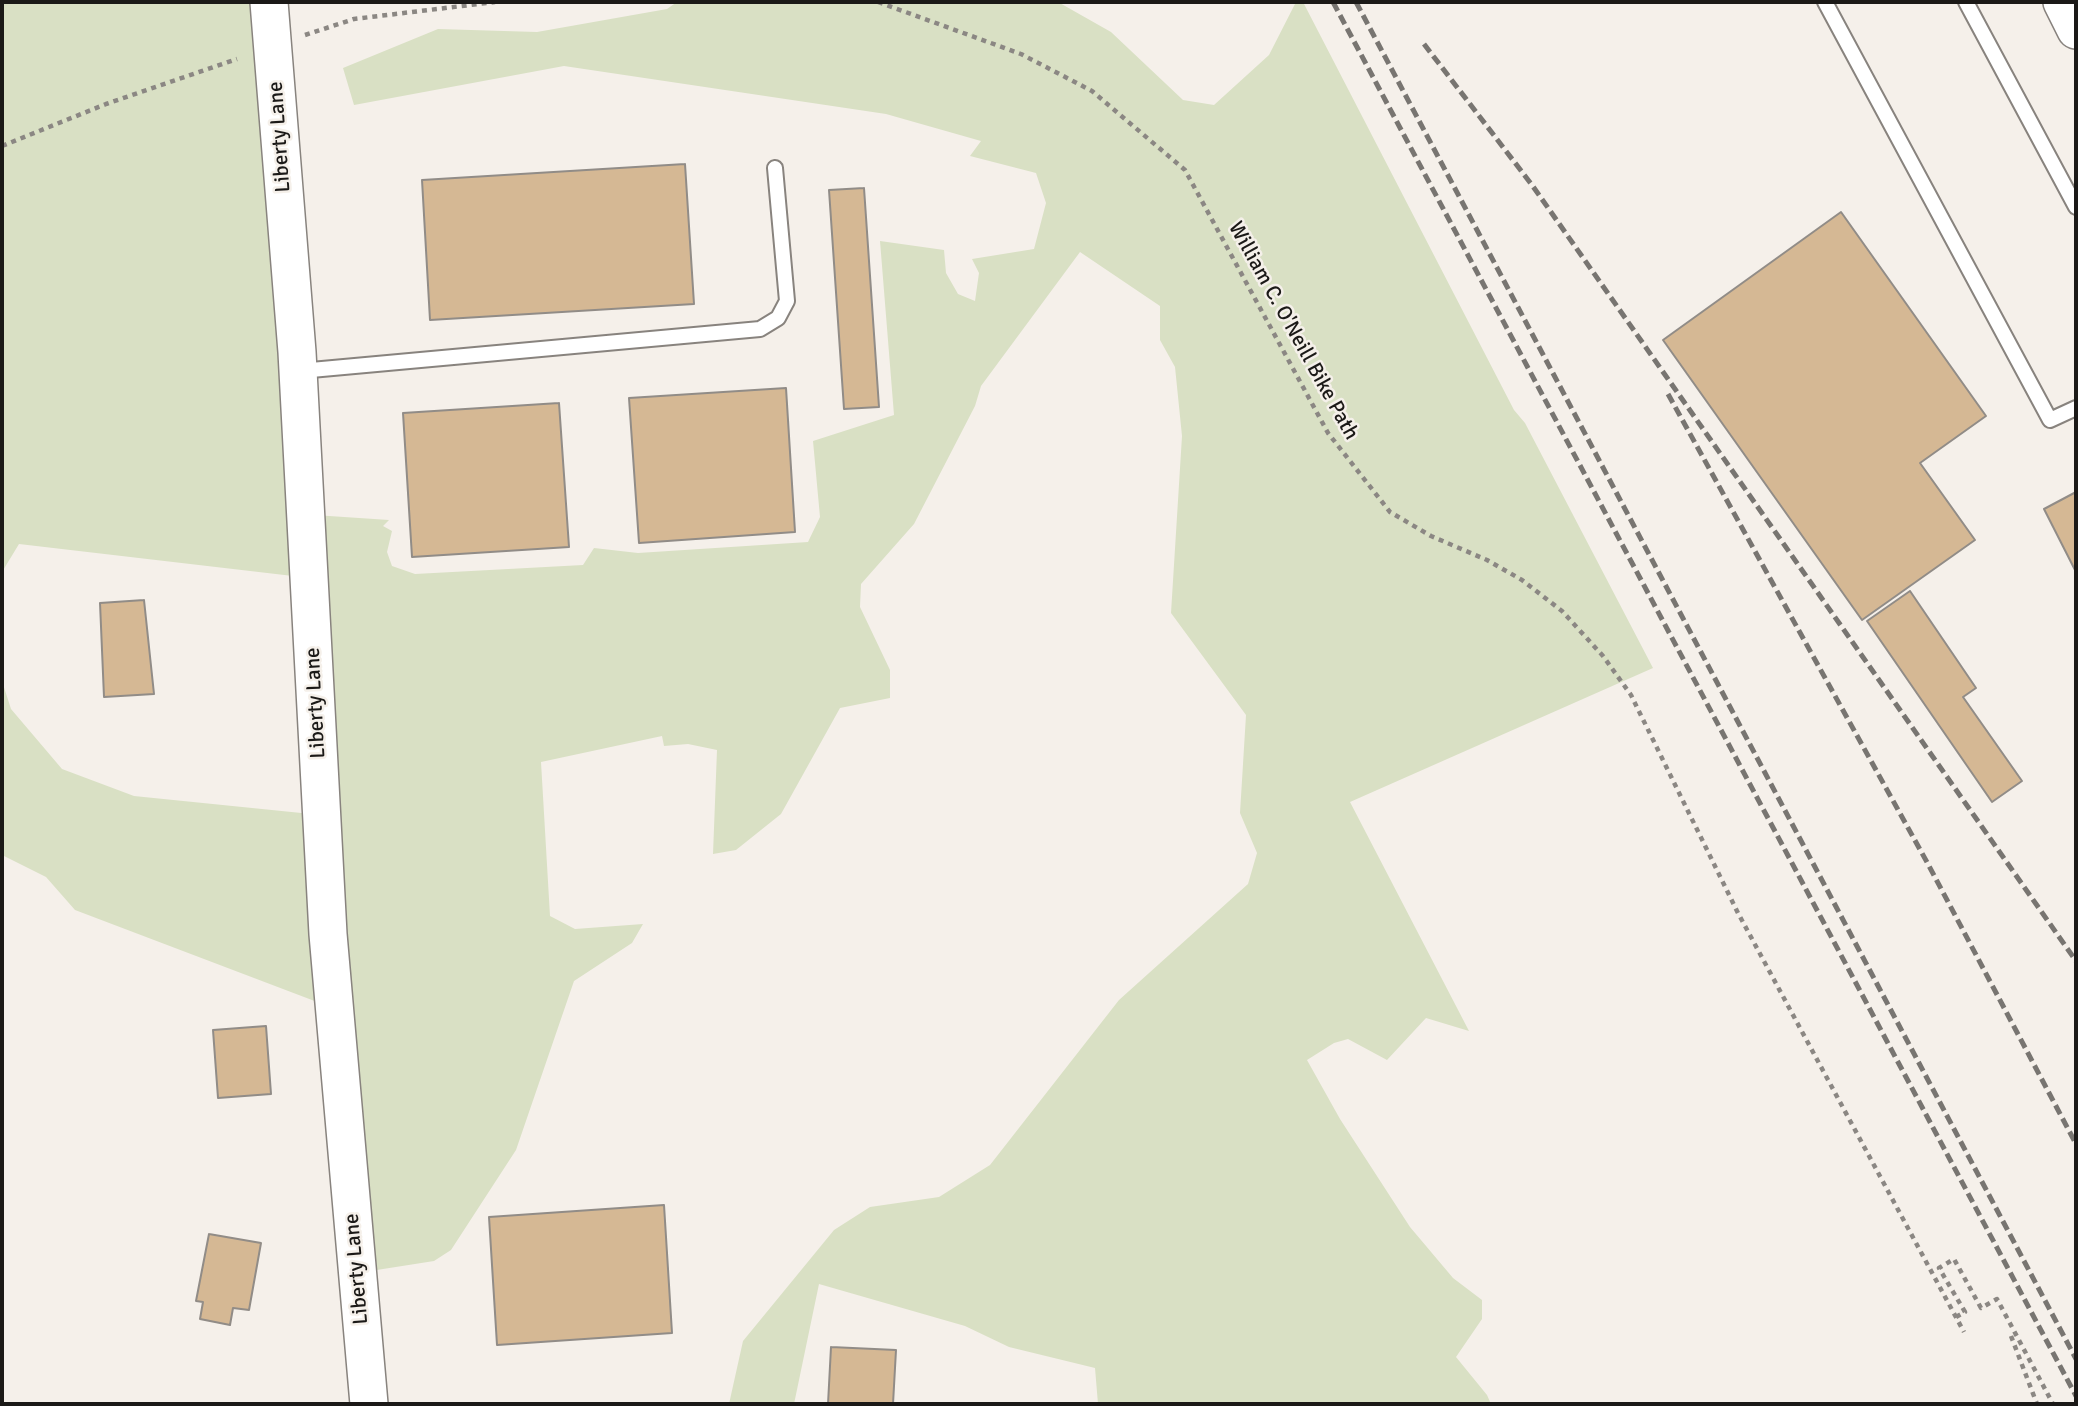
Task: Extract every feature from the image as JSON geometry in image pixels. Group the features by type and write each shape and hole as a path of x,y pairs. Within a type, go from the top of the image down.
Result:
{"street":[{"name":"Liberty Lane","path":"269,2 298,371 328,933 369,1404"},
{"path":"2062,2 2076,30"}],"lane":[{"path":"1825,2 2050,420 2076,408"},
{"path":"1966,2 2076,207"},
{"path":"298,371 760,329 778,318 787,301 775,168"}],"path":[{"name":"William C. O'Neill Bike Path","path":"878,2 1021,54 1092,91 1185,170 1328,433 1390,512 1431,536 1487,560 1522,580 1562,611 1603,656 1631,695 1738,913 1964,1332"},
{"path":"1956,1317 1965,1312 1939,1268 1954,1259 1981,1308 1997,1299 2053,1404"},
{"path":"2011,1336 2037,1404"}],"green space":[{"path":"2,2 269,2 314,515 389,520 383,526 392,531 387,552 392,566 415,574 583,565 594,548 638,553 808,542 820,517 813,441 894,415 880,241 944,250 946,273 958,294 975,301 979,273 972,259 1034,249 1046,203 1036,173 970,156 981,141 886,114 564,66 354,105 343,68 438,29 537,32 667,9 677,2 1058,2 1111,32 1183,100 1214,105 1269,55 1296,2 1303,2 1514,410 1525,423 1653,668 1350,802 1469,1031 1426,1018 1387,1060 1348,1039 1334,1043 1307,1060 1340,1119 1410,1227 1453,1278 1482,1300 1482,1319 1456,1357 1487,1395 1491,1404 1098,1404 1095,1368 1009,1347 965,1326 819,1284 794,1404 729,1404 743,1341 834,1230 870,1207 939,1197 990,1165 1119,1000 1248,884 1257,853 1240,813 1246,715 1171,613 1182,436 1175,367 1160,340 1160,306 1080,252 981,386 975,406 914,524 861,584 860,607 890,670 890,698 840,708 781,814 736,850 713,854 717,750 688,744 664,746 662,736 541,762 550,916 575,929 643,924 632,943 574,981 516,1150 451,1250 434,1261 364,1272 333,1008 75,910 46,877 2,855 2,681 11,709 62,769 134,796 321,815 310,578 19,544 2,572"}],"building":[{"path":"685,164 694,304 430,320 422,180"},
{"path":"864,188 879,407 844,409 829,190"},
{"path":"1841,212 1986,416 1920,463 1975,540 1862,620 1663,340"},
{"path":"786,388 795,532 639,543 629,398"},
{"path":"559,403 569,547 412,557 403,413"},
{"path":"2076,492 2076,572 2044,509"},
{"path":"1910,591 1976,688 1963,697 2022,781 1992,802 1867,621"},
{"path":"144,600 154,694 104,697 100,603"},
{"path":"266,1026 271,1094 218,1098 213,1030"},
{"path":"664,1205 672,1333 497,1345 489,1217"},
{"path":"209,1234 261,1243 249,1310 233,1308 230,1325 200,1319 203,1302 196,1301"},
{"path":"831,1347 896,1350 893,1404 828,1404"}],"railway":[{"path":"1333,2 2076,1396"},
{"path":"1356,2 2076,1359"},
{"path":"1424,44 1532,185 2076,961"},
{"path":"1668,394 1928,864 2076,1144"}]}
